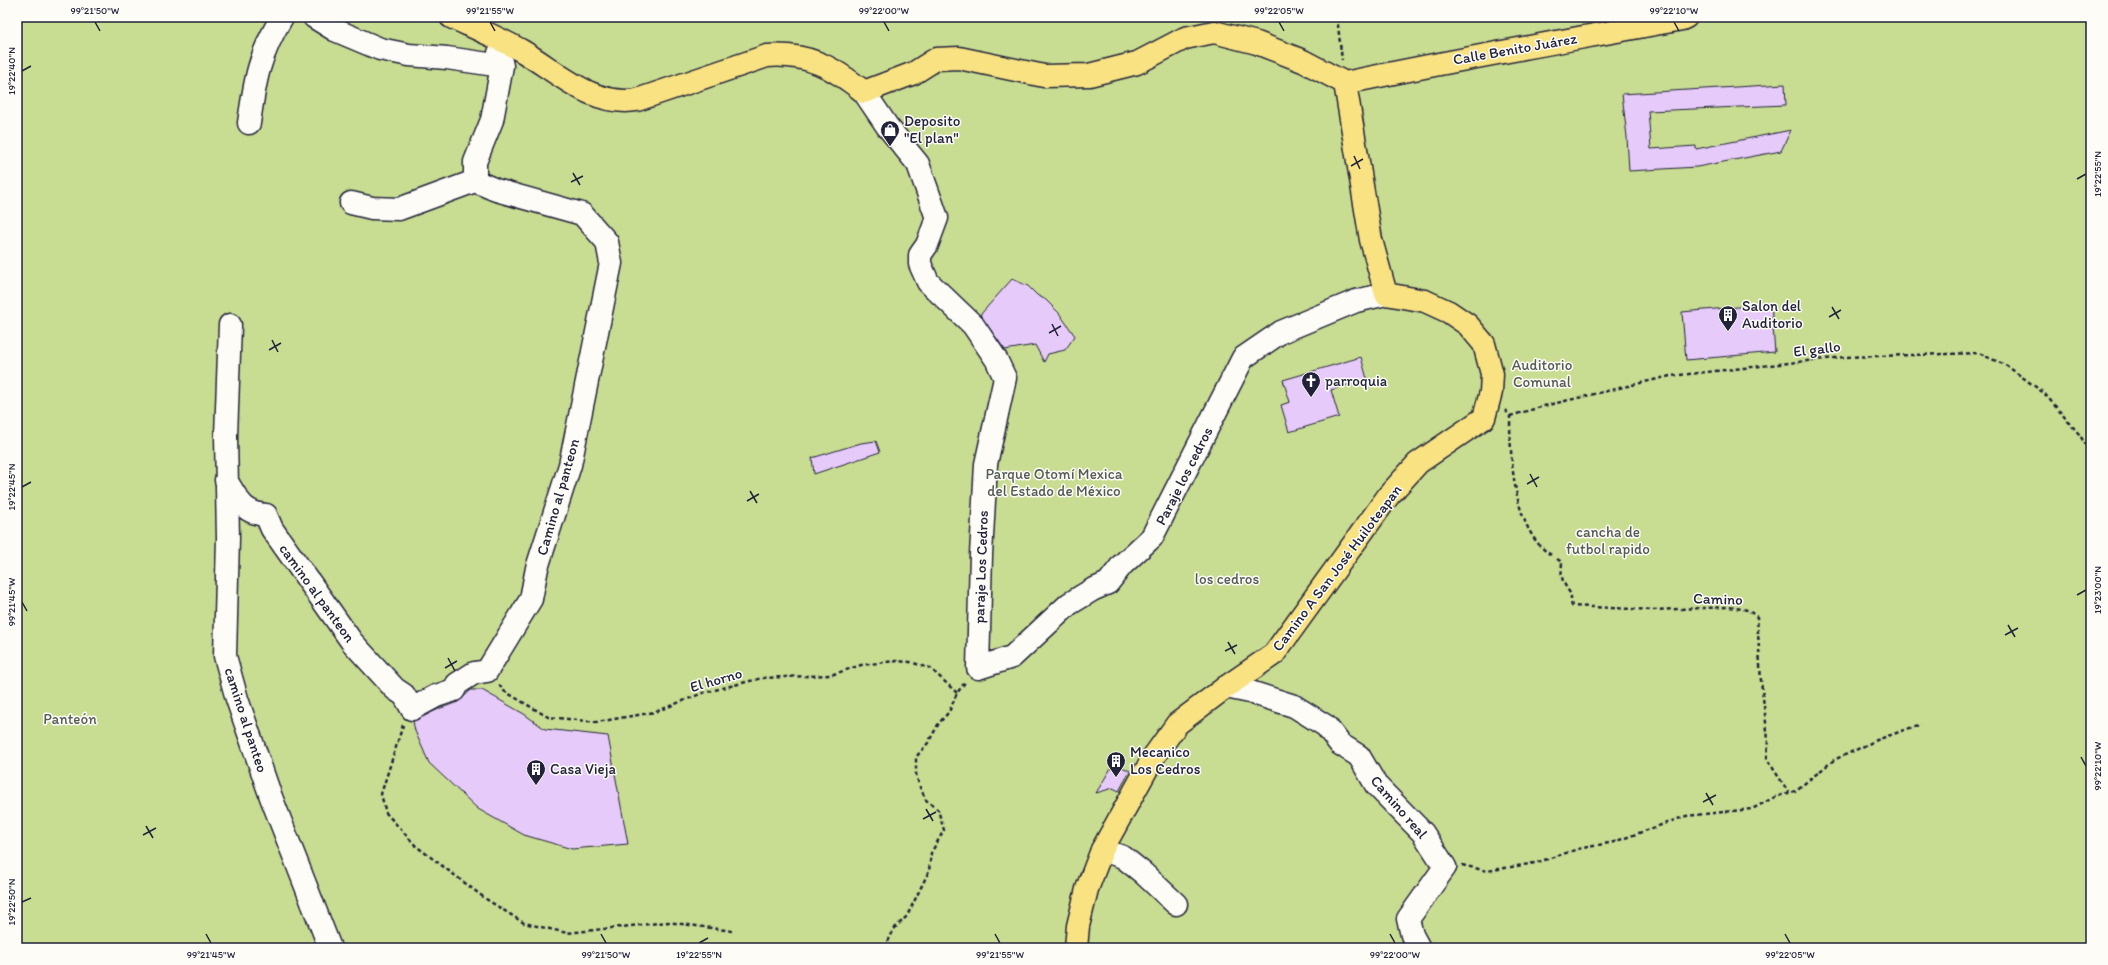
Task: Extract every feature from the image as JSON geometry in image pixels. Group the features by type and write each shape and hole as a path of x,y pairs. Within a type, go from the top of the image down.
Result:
{"main road":[{"path":"451,17 495,37 523,52 571,83 602,99 622,102 637,100 767,56 788,55 812,61 841,73 864,92 914,73 936,59 959,58 1044,76 1089,75 1137,63 1185,38 1214,32 1257,43 1303,61 1345,83 1371,240 1386,294"},
{"name":"Calle Benito Juárez","path":"1345,83 1455,60 1582,38 1686,17"},
{"name":"Camino A San José Huiloteapan","path":"1076,948 1078,926 1087,889 1102,850 1131,796 1177,724 1226,687 1274,654 1389,495 1418,463 1484,418 1491,392 1492,374 1484,344 1468,325 1449,312 1425,301 1386,294"}],"street":[{"path":"249,123 255,80 263,53 282,17"},
{"path":"314,17 335,30 380,49 409,55 447,58 502,66"},
{"path":"351,203 372,208 399,209 475,181 475,162 492,120 502,66 495,37"},
{"name":"paraje Los Cedros","path":"864,92 887,126 918,164 937,218 927,245 920,255 920,264 928,282 973,325 996,359 1005,378 986,464 981,555 978,668"},
{"name":"Camino al panteon","path":"475,181 496,190 582,214 608,242 611,263 570,465 537,568 531,599 487,672"},
{"name":"Paraje los cedros","path":"978,668 1012,657 1069,604 1092,590 1108,583 1122,565 1152,537 1243,358 1281,332 1356,301 1386,294"},
{"name":"camino al panteo","path":"230,325 226,480 228,538 225,656 237,700 271,797 330,948"},
{"name":"camino al panteon","path":"226,480 241,504 253,514 266,515 272,529 352,642 395,689 404,695 412,709"},
{"path":"412,709 436,696 454,690 457,684 474,672 487,672"},
{"name":"Camino real","path":"1226,687 1250,692 1294,706 1326,726 1340,744 1359,756 1376,785 1416,824 1445,867"},
{"path":"1102,850 1123,857 1143,873 1176,904"},
{"path":"1419,948 1412,935 1408,919 1445,867"}],"path":[{"path":"1337,17 1345,83"},
{"name":"El gallo","path":"1510,416 1544,406 1670,376 1774,366 1844,357 1979,353 2007,366 2044,393 2079,434 2091,453"},
{"path":"1491,392 1510,416 1512,474 1518,500 1530,530 1545,552 1553,556"},
{"name":"Camino","path":"1557,559 1562,562 1560,574 1566,589 1571,594 1572,606 1652,610 1729,607 1748,610 1757,618 1760,674 1768,739 1767,759 1789,793"},
{"name":"El horno","path":"487,672 504,691 548,717 597,722 655,712 703,693 762,678 831,675 861,665 895,661 910,662 930,668 957,694"},
{"path":"885,948 894,929 907,916 929,871 931,852 944,830 938,810 926,800 919,785 916,774 916,757 928,743 939,723 950,712 957,694 978,668"},
{"path":"412,709 400,729 381,794 386,813 416,846 486,899 524,923 566,933 668,922 732,931"},
{"path":"1445,867 1458,864 1487,871 1535,862 1578,849 1614,842 1686,816 1752,809 1795,791 1834,760 1877,740 1921,724"}],"green space":[{"name":"Parque Otomí Mexica del Estado de México","path":"17,17 2091,17 2091,948 17,948"}],"building":[{"path":"1785,84 1786,105 1648,111 1651,149 1696,146 1696,149 1791,130 1781,151 1697,167 1629,171 1622,94"},
{"path":"1012,279 1028,286 1037,295 1046,300 1059,313 1075,336 1065,350 1048,354 1044,362 1035,345 1005,350 980,315"},
{"name":"Salon del Auditorio","path":"1771,304 1775,352 1686,360 1682,312"},
{"name":"parroquia","path":"1361,357 1367,379 1331,390 1339,417 1289,432 1281,405 1290,402 1283,380"},
{"path":"876,441 880,452 814,474 812,458 861,443"},
{"name":"Casa Vieja","path":"471,690 482,690 524,714 545,729 608,736 628,844 572,849 524,835 478,809 429,763 415,731 413,721 458,702"},
{"name":"Mecanico Los Cedros","path":"1114,763 1130,771 1119,791 1113,788 1096,793"}],"place":[{"name":"Deposito \"El plan\"","path":"890,147"},
{"name":"Salon del Auditorio","path":"1728,332"},
{"name":"parroquia","path":"1311,398"},
{"name":"Mecanico Los Cedros","path":"1116,778"},
{"name":"Casa Vieja","path":"536,786"}],"park label":[{"name":"Auditorio Comunal","path":"1542,374"},
{"name":"cancha de futbol rapido","path":"1608,540"},
{"name":"los cedros","path":"1227,579"},
{"name":"Panteón","path":"70,719"}]}
